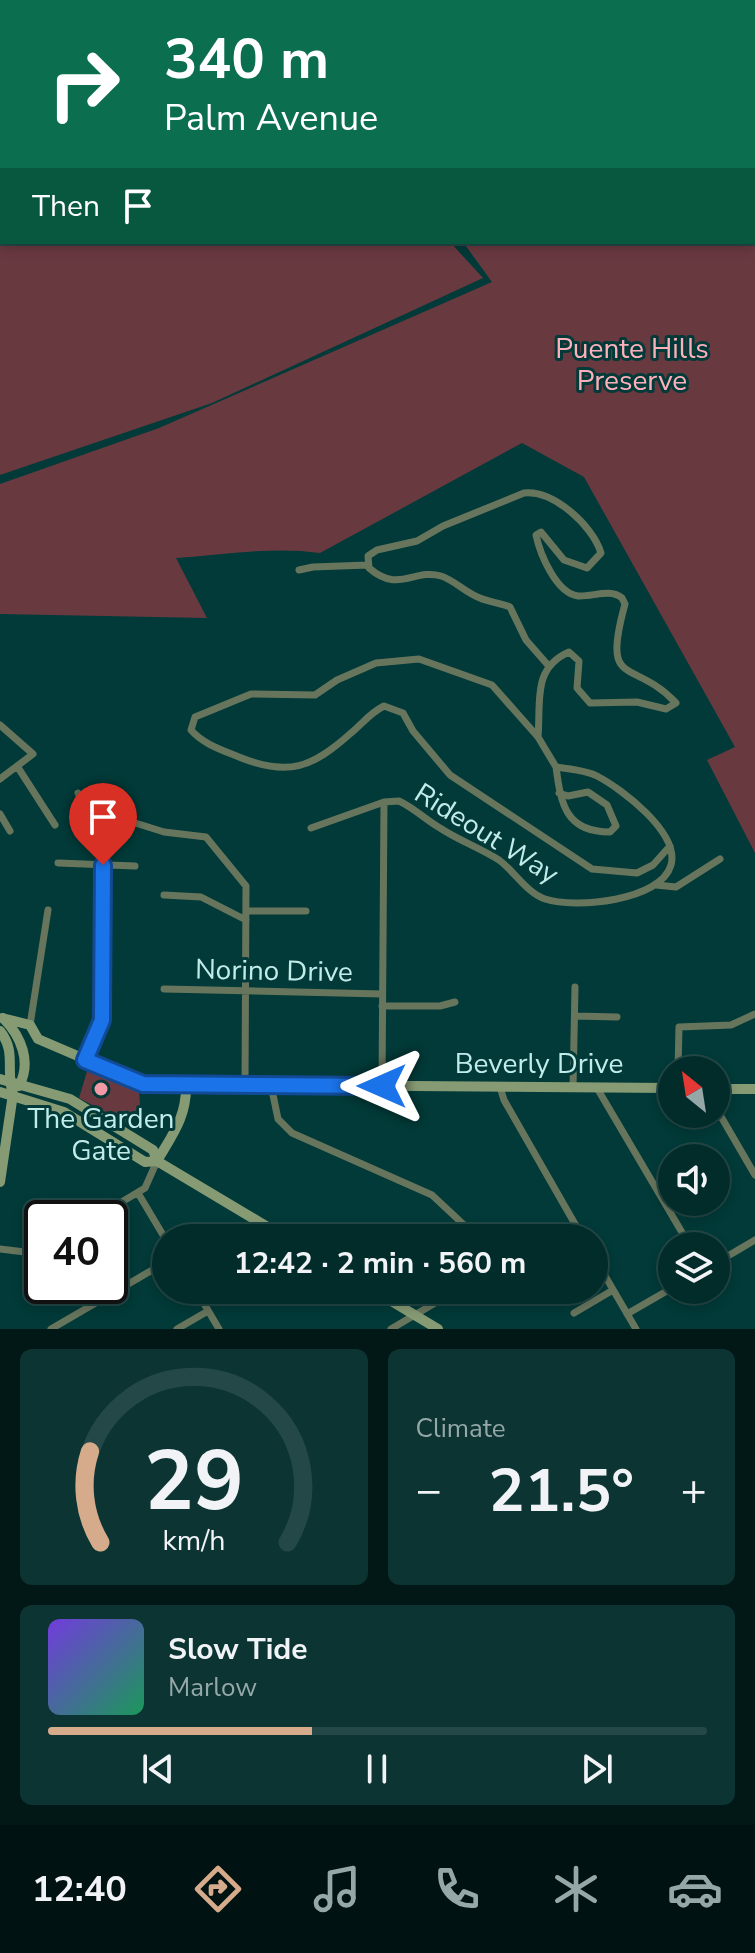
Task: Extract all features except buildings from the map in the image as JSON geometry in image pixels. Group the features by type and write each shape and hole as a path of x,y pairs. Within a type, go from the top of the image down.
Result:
{"main road":[{"name":"Beverly Drive","path":"1,1017 136,1083 658,1088"},
{"path":"0,1182 13,1094 22,1083 23,1048 18,1036 1,1017"},
{"path":"0,1031 12,1058 4,1080"},
{"path":"23,1048 34,1033"},
{"path":"4,1080 70,1099 153,1150 157,1161"},
{"path":"4,1080 13,1094"},
{"path":"157,1161 183,1120 187,1106 186,1084"},
{"path":"730,1089 755,1089"},
{"path":"0,1092 64,1112 145,1162 157,1161 263,1224"},
{"path":"396,1304 438,1329"}],"street":[{"path":"538,737 541,687 547,664 569,652 576,655 577,688 590,703 637,702 666,709 676,706 673,699 627,672 617,658 615,637 625,604 622,598 605,593 576,596 560,586 538,542 538,532 573,566 587,568 597,562 601,553 597,538 579,516 539,494 524,493 443,526 417,541 377,550 368,556 372,572 395,581 430,574 443,576 481,599 510,607 526,640 547,664"},
{"path":"299,570 368,565"},
{"path":"559,793 568,796 588,792 607,805 616,826 610,832 591,832 576,824 559,793 556,767 538,737 492,685 419,659 376,663 337,680 315,695 251,694 195,717 191,730 213,747 268,768 298,767 326,754 370,713 384,706 403,713 420,741 450,775 592,869 637,873 653,865 670,846"},
{"path":"0,725 33,754 0,779"},
{"path":"17,766 55,825"},
{"path":"556,767 595,774 635,803 661,829 670,846 672,864 656,885"},
{"path":"78,793 83,806 94,810 164,832 206,837 246,886 245,1085"},
{"path":"311,828 384,802"},
{"name":"Rideout Way","path":"382,1086 384,802 404,803 441,829 500,861 545,899 561,902 608,901 656,885 676,887 720,859"},
{"path":"0,814 10,831"},
{"path":"58,863 135,866"},
{"path":"85,1060 102,1020 103,865"},
{"path":"164,895 201,897 246,916 306,911"},
{"path":"34,1033 48,910"},
{"path":"573,1088 575,987"},
{"name":"Norino Drive","path":"164,989 382,994"},
{"name":"Norino Drive","path":"382,1006 440,1006 455,1002"},
{"path":"678,1056 679,1027 731,1025 755,1014"},
{"path":"575,1016 617,1017"},
{"path":"271,1085 278,1119 292,1133 432,1195 463,1224"},
{"path":"500,1087 504,1100 575,1224"},
{"path":"597,1088 682,1232"},
{"path":"728,1128 755,1175"},
{"path":"126,1200 145,1188 157,1161"},
{"path":"138,1193 156,1224"},
{"path":"730,1255 755,1240"},
{"path":"0,1249 24,1252"},
{"path":"51,1329 152,1270"},
{"path":"608,1281 636,1329"},
{"path":"574,1313 613,1290"},
{"path":"627,1314 658,1296"},
{"path":"204,1304 219,1329"},
{"path":"391,1329 433,1304"},
{"path":"177,1329 208,1311"}],"green space":[{"path":"0,244 452,244 483,278 212,403 0,475"},
{"name":"Puente Hills Preserve","path":"464,244 755,244 755,853 707,760 735,747 584,477 522,443 320,553 266,551 176,558 207,618 0,614 0,484 159,428 492,282"},
{"path":"88,1068 139,1089 140,1105 128,1124 79,1098"}],"place":[{"name":"The Garden Gate","path":"101,1089"}],"route":[{"path":"103,865 102,1020 85,1060 143,1084 382,1086"}]}
